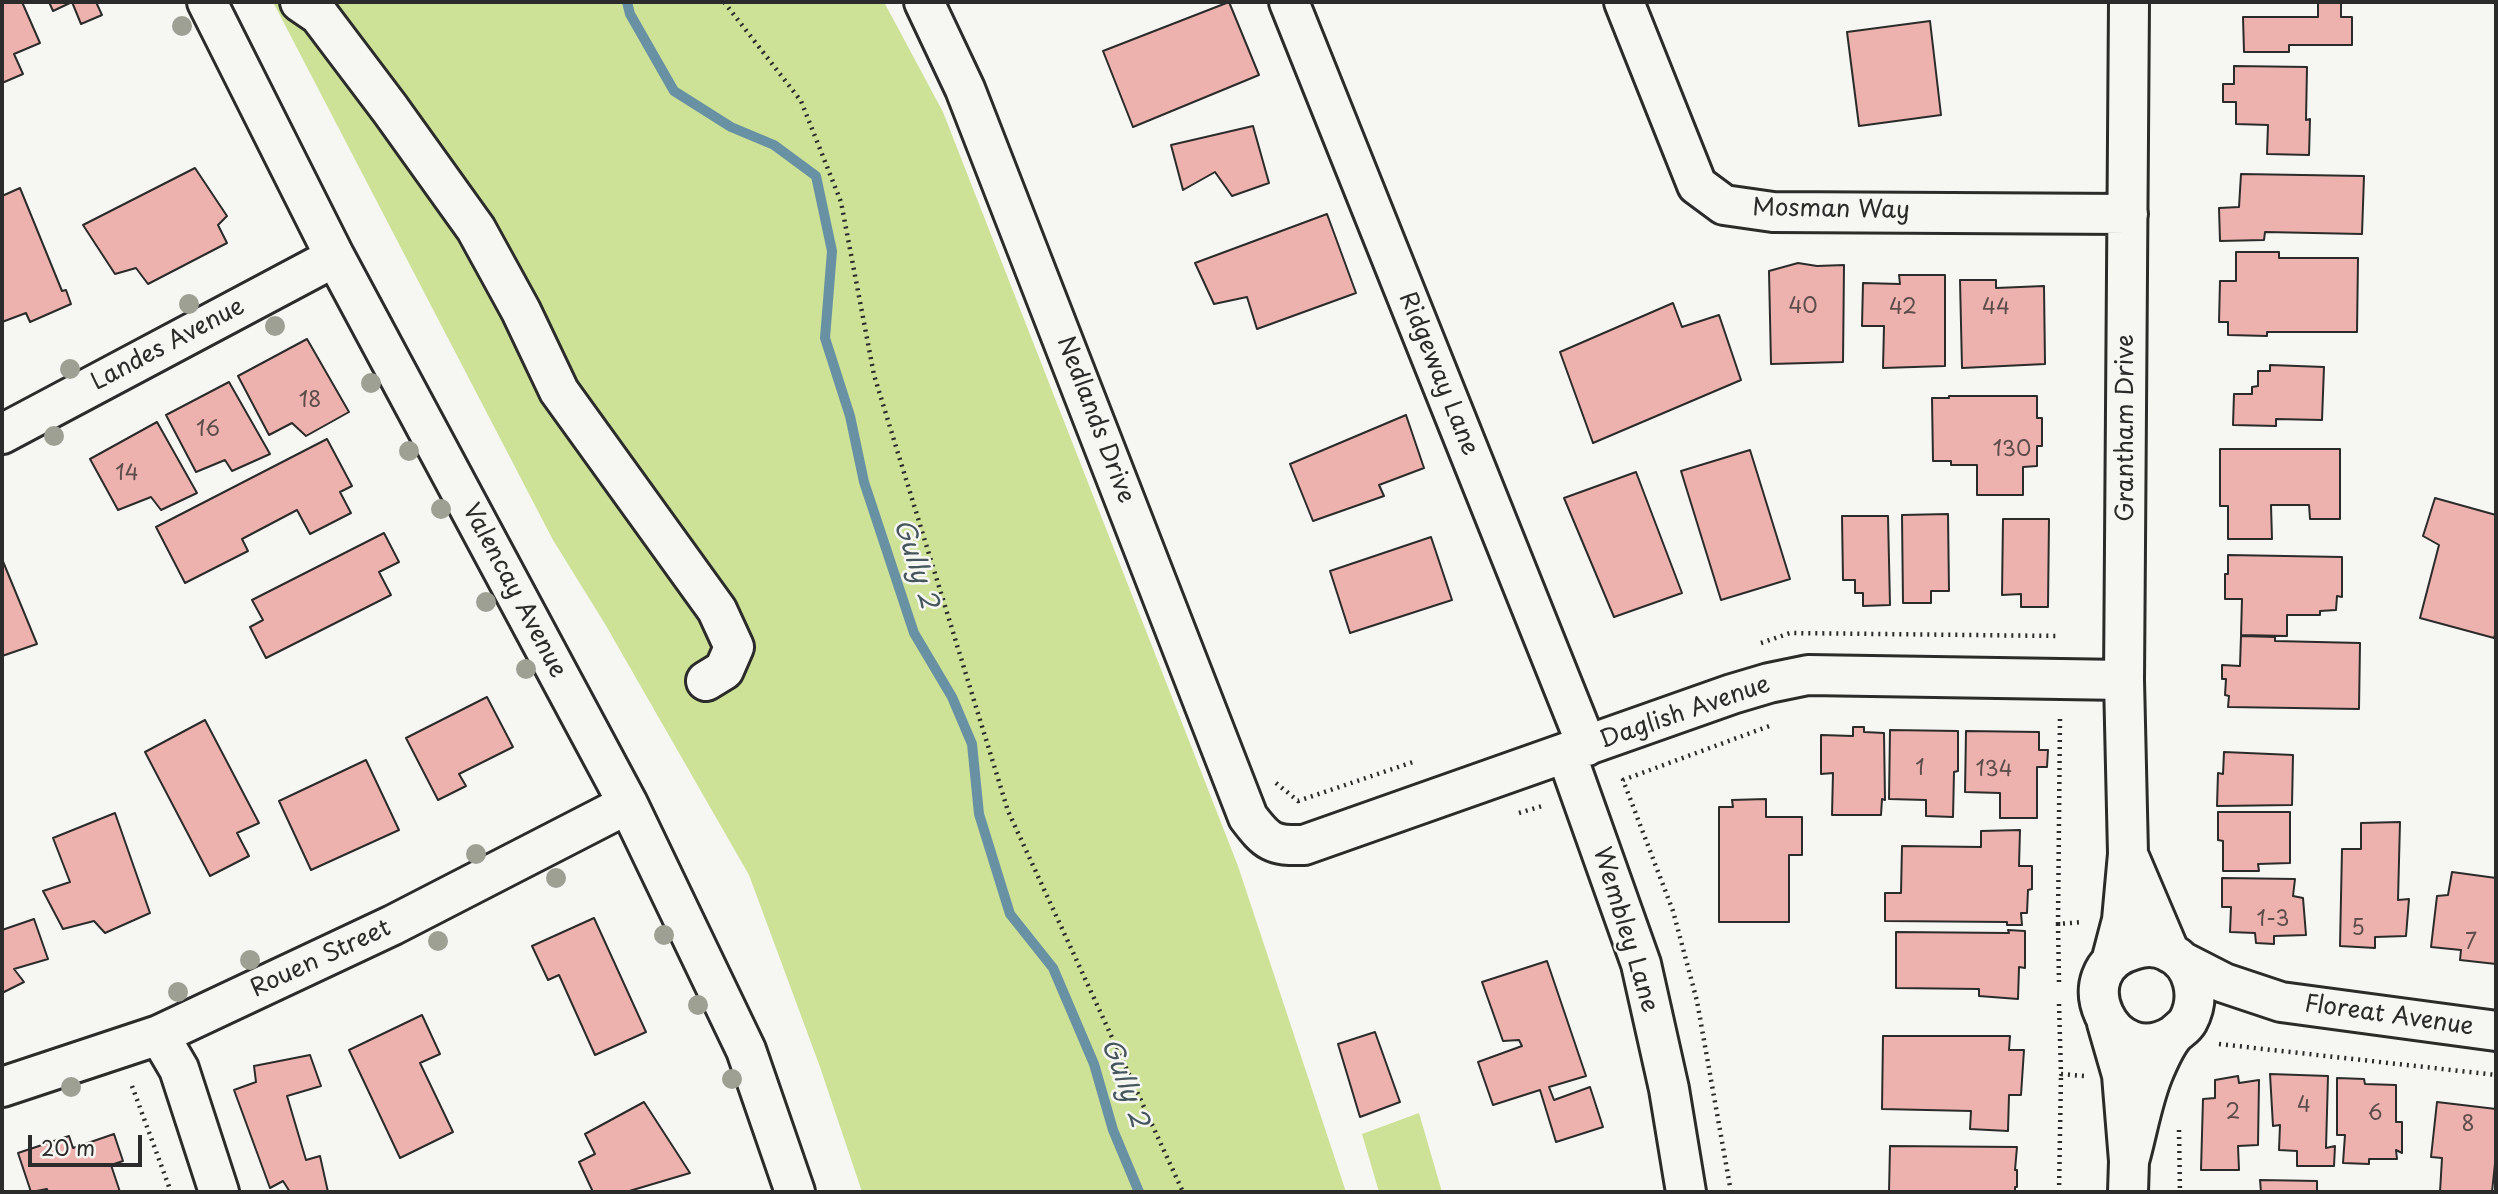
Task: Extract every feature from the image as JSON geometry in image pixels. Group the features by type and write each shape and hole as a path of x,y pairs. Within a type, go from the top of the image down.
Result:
{"street":[{"name":"Valencay Avenue","path":"207,2 335,257 628,804 746,1050 795,1192"},
{"path":"300,2 319,15 475,229 521,311 559,391 717,610 734,647 724,670 706,681"},
{"name":"Nedlands Drive","path":"924,2 975,115 1248,817 1264,838"},
{"name":"Ridgeway Lane","path":"1289,2 1576,749"},
{"name":"Mosman Way","path":"1623,2 1697,185 1724,205 1773,212 2127,214"},
{"name":"Grantham Drive","path":"2129,2 2124,680 2128,854 2122,920 2111,962 2103,973 2098,990 2100,1008 2122,1075 2129,1177"},
{"name":"Landes Avenue","path":"2,434 335,257"},
{"name":"Daglish Avenue","path":"1264,838 1284,846 1304,845 1732,694 1808,675 2124,680"},
{"name":"Wembley Lane","path":"1576,749 1641,964 1669,1089 1686,1192"},
{"name":"Rouen Street","path":"2,1087 159,1035 393,925 628,804"},
{"name":"Grantham Drive","path":"2128,854 2176,957 2189,970 2195,989 2194,1006 2153,1075 2129,1177"},
{"path":"2111,962 2124,952 2141,947 2158,948 2176,957"},
{"name":"Floreat Avenue","path":"2176,957 2228,985 2281,1002 2496,1031"},
{"name":"Floreat Avenue","path":"2178,1032 2220,1014 2281,1002"},
{"path":"2107,1023 2125,1038 2141,1043 2158,1041 2178,1032"},
{"path":"159,1035 179,1069 219,1192"}],"path":[{"path":"724,2 801,101 841,202 874,375 1008,811 1183,1192"},
{"path":"2058,924 2060,715"},
{"path":"1731,1192 1697,1000 1673,911 1623,780 1784,721"},
{"path":"1542,806 1547,818"},
{"path":"2219,1044 2496,1075"},
{"path":"2059,1192 2061,1074"},
{"path":"132,1086 171,1192"},
{"path":"2179,1117 2180,1192"}],"green space":[{"path":"273,2 884,2 943,112 1238,866 1346,1192 862,1192 820,1067 749,875 605,624 553,540"},
{"path":"1419,1113 1442,1192 1379,1192 1362,1134"}],"building":[{"path":"2,2 22,2 40,43 14,54 23,74 2,83"},
{"path":"49,2 72,2 53,11"},
{"path":"72,2 96,2 102,15 81,24"},
{"path":"1229,2 1259,75 1133,127 1103,51"},
{"path":"2318,2 2341,2 2341,17 2352,17 2352,45 2289,45 2289,52 2244,52 2243,17 2318,17"},
{"path":"1930,21 1941,115 1859,126 1847,32"},
{"path":"2234,66 2307,67 2306,120 2310,119 2309,155 2267,154 2268,125 2236,124 2236,102 2223,102 2223,84 2234,84"},
{"path":"1253,126 1269,183 1232,196 1215,172 1183,190 1171,145"},
{"path":"195,168 227,216 218,225 227,243 148,284 136,268 115,274 83,225"},
{"path":"2241,174 2364,176 2362,234 2265,232 2264,240 2220,241 2219,208 2239,207"},
{"path":"20,188 62,291 66,290 71,304 30,322 26,313 2,322 2,196"},
{"path":"1327,214 1356,293 1257,329 1247,297 1214,304 1195,263"},
{"path":"2236,252 2279,252 2279,258 2358,258 2357,332 2228,335 2228,322 2219,322 2220,281 2236,281"},
{"path":"1798,263 1817,266 1844,265 1843,362 1771,364 1769,271"},
{"path":"1899,275 1945,275 1945,366 1883,368 1884,326 1862,326 1863,283 1900,284"},
{"path":"1960,280 1996,280 1996,288 2044,286 2045,364 1962,368"},
{"path":"1673,303 1682,327 1719,315 1741,380 1593,443 1560,352"},
{"path":"307,339 349,412 306,436 292,423 269,435 238,376"},
{"path":"2270,365 2324,367 2322,420 2276,419 2276,426 2233,425 2234,394 2252,394 2252,387 2258,386 2258,371 2270,371"},
{"path":"229,382 270,454 232,471 225,460 196,472 166,415"},
{"path":"2037,396 2037,418 2042,418 2042,446 2037,446 2037,466 2023,467 2023,495 1977,495 1977,465 1951,465 1951,461 1933,461 1932,398"},
{"path":"1406,415 1424,468 1379,485 1384,496 1313,521 1290,464"},
{"path":"157,422 197,493 161,510 151,497 118,510 90,459"},
{"path":"327,439 352,486 340,492 351,513 310,534 297,510 242,539 248,551 185,583 156,527"},
{"path":"2220,449 2340,449 2340,519 2310,519 2309,505 2271,505 2272,539 2228,539 2228,506 2220,506"},
{"path":"1750,450 1790,579 1721,600 1681,471"},
{"path":"1636,472 1682,593 1614,617 1564,498"},
{"path":"2435,498 2496,515 2494,638 2420,618 2439,545 2423,536"},
{"path":"1948,514 1949,591 1931,591 1931,603 1903,603 1902,515"},
{"path":"1842,516 1888,516 1890,605 1863,606 1863,593 1855,593 1855,580 1843,580"},
{"path":"2003,519 2049,519 2048,607 2021,607 2021,594 2002,595"},
{"path":"384,533 399,562 379,572 391,595 266,658 250,627 263,620 252,600"},
{"path":"1431,537 1452,600 1350,633 1330,571"},
{"path":"2228,555 2342,557 2342,597 2337,596 2336,610 2320,611 2320,615 2287,615 2287,636 2241,635 2242,599 2225,599"},
{"path":"2,559 37,644 2,656"},
{"path":"2241,636 2275,637 2275,641 2360,643 2359,709 2228,707 2229,696 2225,695 2226,679 2222,679 2222,665 2240,666"},
{"path":"487,697 513,747 459,774 466,786 438,800 406,738"},
{"path":"205,720 259,823 237,833 249,856 210,876 145,752"},
{"path":"1853,727 1864,727 1864,732 1884,733 1885,800 1882,799 1881,815 1832,815 1833,773 1821,774 1821,735 1853,736"},
{"path":"1890,730 1958,731 1958,771 1954,772 1953,817 1926,816 1926,800 1889,799"},
{"path":"1966,731 2039,732 2039,750 2048,750 2047,767 2037,767 2037,818 2000,818 2000,793 1965,792"},
{"path":"2224,752 2293,755 2292,805 2217,806 2218,773 2223,774"},
{"path":"366,760 399,830 311,870 279,801"},
{"path":"1766,799 1766,817 1802,817 1802,855 1789,855 1789,922 1719,922 1719,807 1733,807 1732,800"},
{"path":"2218,812 2290,812 2290,863 2258,864 2259,871 2223,871 2223,841 2218,840"},
{"path":"115,813 150,913 105,933 94,921 63,929 43,891 70,882 53,838"},
{"path":"2400,822 2398,900 2409,899 2406,936 2375,937 2375,948 2340,946 2342,849 2361,849 2361,823"},
{"path":"2020,830 2019,866 2032,866 2032,889 2028,890 2027,913 2021,913 2022,925 2007,925 2007,922 1885,921 1885,893 1901,893 1902,846 1981,847 1981,831"},
{"path":"2452,872 2496,878 2496,964 2460,960 2461,950 2431,947 2437,896 2448,895"},
{"path":"2222,878 2295,879 2293,896 2303,898 2306,935 2274,936 2274,944 2256,943 2255,933 2230,932 2231,907 2222,907"},
{"path":"594,918 646,1032 595,1055 559,975 548,980 532,946"},
{"path":"34,919 48,959 14,969 24,982 2,993 2,930"},
{"path":"2008,930 2025,931 2025,968 2019,967 2018,999 1979,996 1979,989 1896,988 1896,932 2009,933"},
{"path":"1547,961 1586,1076 1549,1087 1554,1100 1590,1087 1603,1127 1556,1142 1540,1090 1493,1105 1478,1062 1522,1046 1519,1040 1503,1041 1482,982"},
{"path":"422,1015 440,1054 420,1063 453,1132 400,1158 349,1050"},
{"path":"1375,1032 1400,1102 1360,1117 1338,1044"},
{"path":"1883,1036 2010,1036 2009,1050 2024,1050 2021,1095 2009,1095 2008,1131 1970,1129 1971,1111 1882,1109"},
{"path":"310,1055 321,1086 287,1096 306,1160 320,1156 328,1192 290,1192 283,1181 270,1188 234,1090 256,1082 254,1066"},
{"path":"2270,1074 2328,1076 2326,1148 2335,1146 2334,1166 2297,1166 2297,1151 2279,1150 2280,1125 2273,1126"},
{"path":"2238,1076 2239,1083 2259,1080 2258,1145 2238,1146 2239,1170 2201,1170 2203,1099 2215,1098 2215,1080"},
{"path":"2337,1078 2364,1079 2365,1084 2396,1085 2396,1122 2402,1122 2402,1153 2396,1150 2397,1159 2369,1159 2369,1164 2343,1163 2345,1135 2337,1135"},
{"path":"644,1102 690,1173 626,1192 593,1192 579,1162 595,1154 585,1134"},
{"path":"2437,1102 2496,1109 2496,1154 2492,1192 2440,1192 2442,1158 2431,1157"},
{"path":"114,1134 123,1161 111,1165 120,1192 48,1192 47,1189 31,1192 18,1153 69,1136 73,1148"},
{"path":"1890,1146 2017,1147 2017,1187 2015,1192 1889,1192"},
{"path":"2260,1180 2317,1181 2317,1192 2261,1192"}],"waterway":[{"name":"Gully 2","path":"627,2 630,14 674,91 731,127 774,145 816,176 832,251 825,338 850,416 864,482 914,633 952,697 972,744 979,814 1010,914 1053,968 1094,1064 1113,1130 1139,1192"}]}
